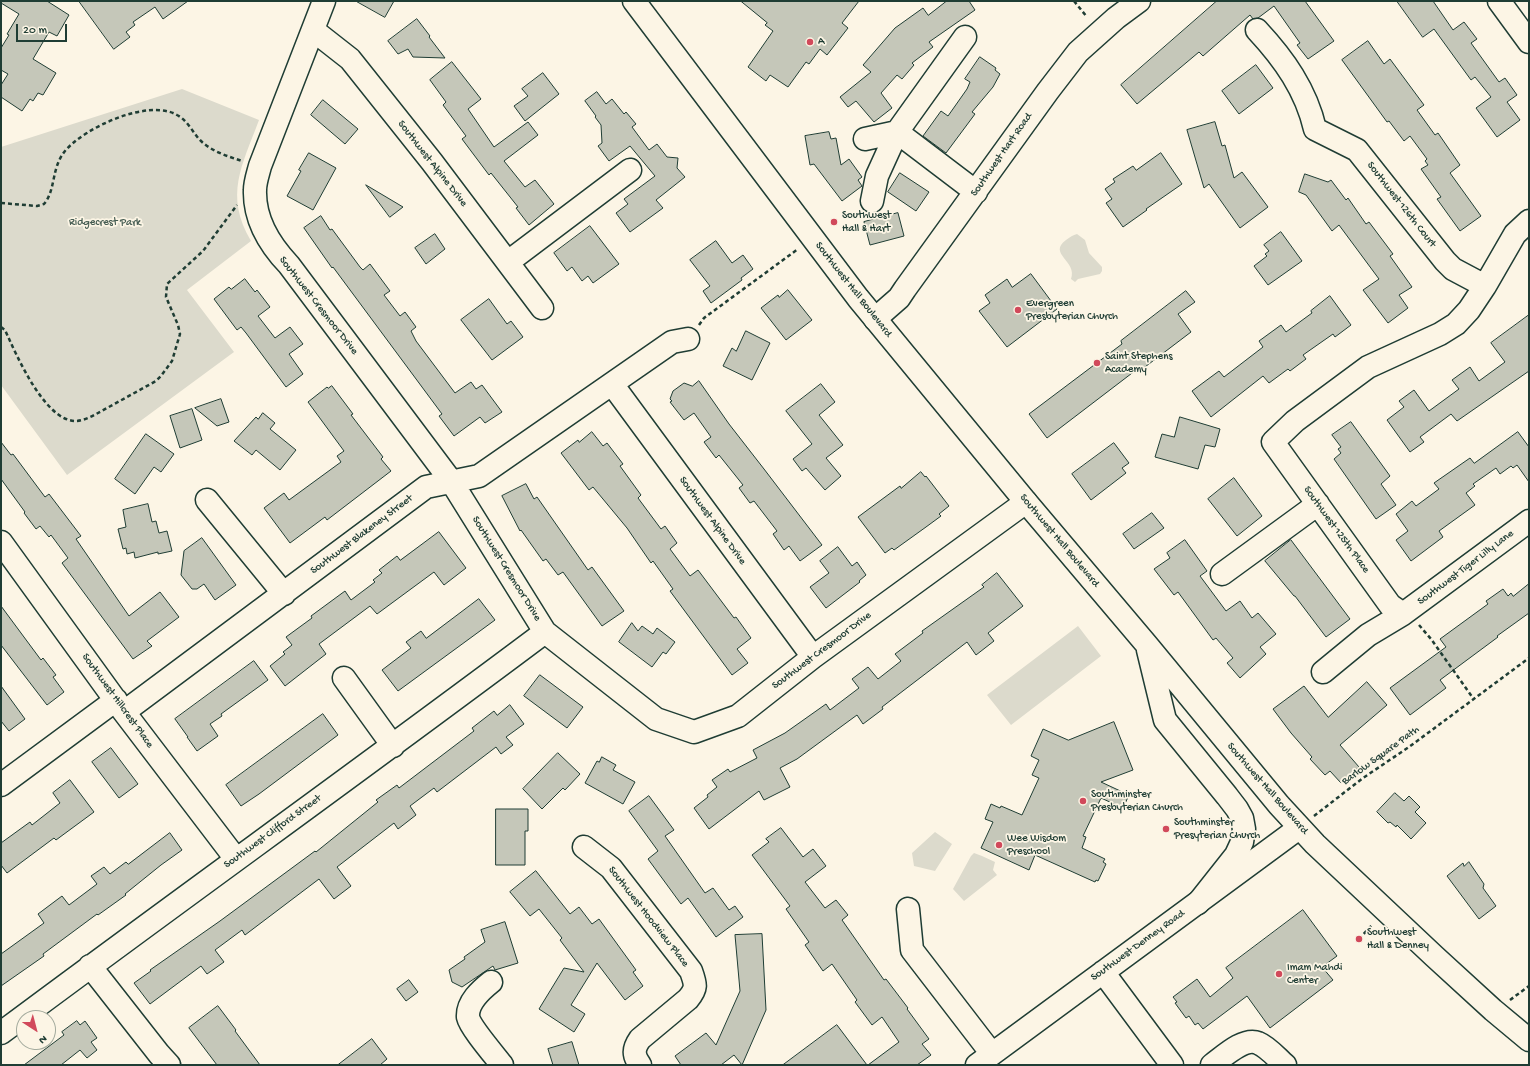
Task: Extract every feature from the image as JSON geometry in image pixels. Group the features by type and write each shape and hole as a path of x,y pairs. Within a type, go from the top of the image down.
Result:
{"street":[{"name":"Southwest Cresmoor Drive","path":"324,1 260,166 255,189 258,216 264,230 274,249 288,264 451,481 546,632 656,719 694,732 738,716 813,657 1026,502"},
{"name":"Southwest Hall Boulevard","path":"634,1 874,319 1299,828 1492,1010 1529,1040"},
{"name":"Southwest Hart Road","path":"874,319 899,298 1048,91 1078,52 1110,22 1139,1"},
{"path":"1499,1 1529,42"},
{"name":"Southwest Alpine Drive","path":"313,30 350,59 432,162 542,308"},
{"name":"Southwest 126th Court","path":"1258,30 1273,46 1298,84 1307,101 1315,128 1357,150 1445,261 1457,271 1485,286"},
{"path":"872,201 877,176 896,132 965,37"},
{"path":"865,139 896,132 976,192"},
{"path":"508,262 630,170"},
{"path":"1485,286 1515,234 1529,221"},
{"name":"Southwest 125th Place","path":"1403,614 1390,605 1273,442 1295,421 1368,366 1440,334 1456,324 1485,286"},
{"name":"Southwest Blakeney Street","path":"1,785 284,594 426,487 479,476 672,342 688,339"},
{"name":"Southwest Alpine Drive","path":"612,384 813,657"},
{"path":"207,500 284,594"},
{"path":"1222,574 1318,504"},
{"name":"Southwest Tiger Lilly Lane","path":"1323,672 1368,635 1403,614 1529,520"},
{"name":"Southwest Hillcrest Place","path":"1,542 120,706 236,859"},
{"name":"Southwest Clifford Street","path":"1,1032 236,859 393,746 546,632"},
{"path":"1147,645 1165,720 1238,809 1242,818 1244,829 1242,842 1236,855 1198,903"},
{"path":"344,678 393,746"},
{"name":"Southwest Denney Road","path":"984,1059 1299,828"},
{"name":"Southwest Hoodview Place","path":"584,847 611,868 691,971 696,983 694,991 688,999 640,1039 635,1047 634,1054 640,1065"},
{"path":"908,909 912,950 984,1059"},
{"path":"90,966 169,1065"},
{"path":"1103,972 1172,1065"},
{"path":"491,982 474,998 468,1017 477,1033 502,1065"},
{"path":"1212,1065 1238,1046 1254,1042 1260,1044 1285,1065"}],"path":[{"path":"1,203 37,206 44,204 50,193 55,169 59,159 70,146 90,130 108,122 139,112 161,109 176,114 183,119 207,147 260,166"},
{"path":"1,327 5,330 26,374 50,406 65,419 74,421 88,418 146,387 161,376 172,361 180,334 178,325 166,297 167,284 203,251 239,202 256,201"},
{"path":"688,339 704,318 813,238"},
{"path":"1403,614 1413,618 1426,632 1473,698"},
{"name":"Barlow Square Path","path":"1299,828 1363,778 1409,747 1473,698 1529,658"}],"green space":[{"name":"Ridgecrest Park","path":"182,89 259,120 242,166 238,180 237,195 238,209 251,241 187,290 234,352 67,475 1,385 1,147"},
{"path":"1077,234 1085,240 1089,253 1102,267 1102,271 1100,274 1078,279 1075,282 1071,279 1072,273 1070,267 1061,254 1060,249 1061,245 1066,240"},
{"path":"1078,626 1101,656 1011,725 987,695"},
{"path":"935,832 952,844 935,871 914,866 912,853"},
{"path":"974,853 995,862 993,870 997,875 964,901 953,889"}],"building":[{"path":"1,1 47,1 69,15 57,36 49,32 33,59 56,73 43,95 38,93 33,101 30,99 22,111 1,97 1,85 8,74 1,70 1,48 9,35 7,34 19,14 1,3"},
{"path":"79,1 188,1 163,19 155,7 133,22 135,25 126,32 130,37 114,49"},
{"path":"356,1 394,1 385,17"},
{"name":"A","path":"741,1 859,1 842,23 848,28 827,55 820,49 809,64 806,62 788,87 770,75 766,81 748,67 773,31 765,25 767,23"},
{"path":"947,1 969,1 975,10 929,42 933,47 912,63 914,65 902,79 897,75 881,93 892,108 874,122 856,101 848,107 840,97 871,72 863,65 895,28 923,8 928,15"},
{"path":"1217,1 1305,1 1334,41 1308,59 1297,45 1300,43 1274,6 1258,18 1253,19 1250,15 1203,56 1199,52 1137,104 1121,85"},
{"path":"1397,1 1433,1 1453,30 1464,22 1477,39 1471,43 1499,82 1505,78 1517,95 1507,102 1520,120 1497,137 1476,108 1491,97 1475,77 1471,80 1434,29 1423,37"},
{"path":"417,19 445,58 413,57 408,49 398,54 388,41"},
{"path":"1368,41 1384,64 1390,59 1424,105 1417,110 1435,135 1438,133 1460,165 1450,173 1481,216 1460,231 1437,199 1441,197 1421,169 1428,165 1425,161 1427,159 1410,136 1404,141 1389,121 1387,122 1342,60"},
{"path":"980,57 996,68 995,70 1000,74 993,87 972,112 975,114 946,153 923,136 941,111 948,116 967,89 970,82 965,79"},
{"path":"452,62 481,99 468,109 494,147 528,122 538,135 504,161 525,187 535,180 554,204 529,225 516,208 518,207 491,173 489,175 462,139 466,136 443,105 446,102 430,80"},
{"path":"1256,65 1273,88 1239,114 1222,91"},
{"path":"543,73 559,94 525,121 514,106 528,96 522,89"},
{"path":"597,92 606,104 612,99 624,114 626,112 636,124 632,127 649,150 657,144 667,157 678,158 677,168 685,177 656,200 663,208 630,232 616,213 628,204 624,199 655,176 630,146 609,161 598,146 602,143 601,125 585,101"},
{"path":"323,100 358,129 345,144 311,115"},
{"path":"1215,122 1222,146 1225,145 1234,178 1242,172 1268,207 1240,228 1209,184 1204,188 1187,130"},
{"path":"829,132 831,139 836,138 841,165 849,159 862,177 858,180 862,186 842,201 814,164 810,165 805,136"},
{"path":"309,153 336,168 313,210 287,196"},
{"path":"1161,153 1182,184 1123,227 1106,203 1112,199 1105,189 1115,182 1113,179 1133,166 1136,170"},
{"path":"900,173 929,192 916,211 888,192"},
{"path":"1305,174 1328,182 1331,180 1346,200 1348,198 1366,224 1369,222 1393,254 1390,256 1412,287 1399,295 1408,308 1388,323 1363,290 1379,279 1339,225 1332,231 1306,195 1299,192"},
{"path":"366,185 403,207 390,217"},
{"path":"898,213 904,236 870,245 864,222"},
{"path":"321,216 330,230 332,229 363,270 370,264 390,291 384,295 400,316 405,312 416,327 411,331 416,341 455,393 471,382 476,389 482,385 502,412 485,423 480,417 454,436 439,416 442,414 333,267 332,268 304,228"},
{"path":"590,226 619,264 593,283 588,276 582,281 572,267 567,271 554,253"},
{"path":"1281,232 1302,261 1268,285 1254,266 1267,256 1265,254 1269,251 1264,245"},
{"path":"435,234 445,249 426,264 415,248"},
{"path":"716,241 732,263 743,255 753,269 741,278 742,280 711,303 703,291 710,286 690,260"},
{"name":"Evergreen Presbyterian Church","path":"1031,274 1057,309 1007,347 979,311 990,303 985,295 1007,279 1012,287"},
{"path":"245,279 255,292 257,290 270,307 258,316 275,338 290,327 303,344 289,354 303,374 286,387 246,333 241,327 237,330 214,299 229,287 231,289"},
{"path":"788,290 812,320 786,340 761,308 778,295 779,297"},
{"path":"1186,291 1195,302 1178,314 1191,332 1141,370 1140,367 1047,438 1029,414 1122,344 1121,341"},
{"path":"1330,296 1351,325 1335,337 1333,334 1303,355 1306,359 1290,371 1288,369 1269,383 1263,376 1211,417 1192,391 1219,371 1224,377 1263,347 1259,341 1281,325 1286,332 1312,313 1311,311"},
{"path":"489,299 507,324 511,321 523,337 492,360 461,320"},
{"path":"1529,315 1529,371 1457,421 1451,414 1420,437 1424,442 1410,452 1387,420 1404,407 1399,401 1414,390 1429,411 1459,389 1452,380 1470,367 1479,381 1505,362 1491,343"},
{"path":"746,331 770,343 752,380 723,366 732,348 736,351"},
{"path":"699,381 729,424 822,545 800,561 789,546 784,550 773,534 777,531 754,501 750,503 739,488 743,485 719,455 716,458 704,442 711,437 694,413 684,420 670,402 672,401 670,399 673,391 684,383 692,386"},
{"path":"821,384 835,402 819,415 843,445 826,458 841,476 825,490 806,468 802,471 793,459 812,444 786,411"},
{"path":"332,386 353,414 351,415 383,457 381,459 391,471 327,520 325,517 290,543 264,508 284,493 289,500 341,462 337,456 344,451 308,402 327,387"},
{"path":"221,399 229,422 217,426 195,408"},
{"path":"192,409 202,440 180,448 170,416"},
{"path":"263,413 275,423 270,429 296,450 280,470 256,450 252,455 234,441 256,417 258,419"},
{"path":"1180,417 1220,429 1215,447 1205,445 1198,469 1155,457 1162,434 1174,437"},
{"path":"1351,422 1390,476 1381,484 1396,505 1376,519 1334,459 1341,453 1338,449 1341,447 1332,435"},
{"path":"592,432 603,446 607,443 623,464 620,466 641,495 638,498 661,529 665,526 677,543 670,549 690,576 698,570 751,638 737,649 748,663 732,675 670,591 673,589 653,561 651,563 627,528 593,487 589,490 561,453 578,440 579,442"},
{"path":"1518,432 1529,447 1529,482 1517,465 1513,468 1511,466 1500,474 1496,468 1473,484 1475,486 1466,493 1475,505 1439,531 1443,537 1411,561 1396,540 1408,531 1396,514 1412,501 1416,506 1439,489 1434,483 1470,458 1474,463"},
{"path":"146,434 174,454 161,472 154,467 135,494 115,479"},
{"path":"1,442 11,455 13,454 45,497 49,494 81,536 76,539 129,616 160,592 179,617 147,641 152,646 133,659 62,563 68,558 51,535 49,537 40,526 36,529 1,479"},
{"path":"1114,443 1129,463 1122,468 1126,473 1091,500 1072,474"},
{"path":"921,472 925,477 926,476 949,506 939,514 941,516 894,550 892,548 885,553 858,517 900,486 901,488"},
{"path":"1234,478 1262,516 1237,536 1208,499"},
{"path":"526,484 534,499 537,497 588,570 592,567 624,611 602,626 563,572 558,575 546,559 543,561 521,530 520,531 502,496"},
{"path":"148,504 152,522 156,521 159,533 167,531 172,551 158,554 158,552 135,558 134,552 127,554 126,548 123,549 118,529 126,527 123,510"},
{"path":"1152,513 1164,528 1134,549 1123,534"},
{"path":"439,532 466,568 444,585 434,572 377,614 370,606 319,644 326,654 285,686 270,666 285,654 283,652 292,645 286,637 345,591 351,600 375,582 373,580 382,573 379,570 397,556 400,560"},
{"path":"202,538 236,585 215,600 204,584 197,589 192,589 181,575 184,551"},
{"path":"1185,540 1207,571 1200,576 1226,611 1240,601 1252,618 1258,613 1276,634 1260,647 1266,654 1240,678 1227,663 1233,658 1216,638 1213,640 1178,592 1174,595 1154,569 1170,558 1167,553"},
{"path":"1291,540 1350,619 1326,637 1295,596 1265,561"},
{"path":"838,547 852,566 857,562 866,575 859,581 860,582 826,608 810,587 829,573 820,561"},
{"path":"997,573 1023,606 988,633 994,641 976,655 967,642 882,707 883,709 863,724 857,715 797,759 780,768 790,787 764,800 759,791 709,829 694,808 708,797 707,795 717,787 712,780 728,769 730,772 757,758 753,750 785,733 826,704 830,710 859,688 852,679 868,667 878,679 901,661 895,654 923,633 922,631 984,587 982,585"},
{"path":"1529,584 1529,613 1440,680 1446,688 1410,715 1390,688 1446,647 1440,639 1488,604 1486,601 1503,589 1508,596 1511,593 1513,596"},
{"path":"479,599 495,620 398,691 382,670 411,648 406,642 421,631 426,638"},
{"path":"1,606 41,660 43,658 56,675 53,677 64,692 47,705 1,645"},
{"path":"632,623 638,631 642,626 653,634 657,628 675,642 666,654 663,652 652,667 619,642"},
{"path":"254,661 268,680 221,714 222,716 210,724 218,736 197,751 175,719"},
{"path":"540,675 583,707 567,728 524,696"},
{"path":"1367,682 1387,705 1340,745 1359,767 1341,783 1330,771 1325,775 1310,759 1312,757 1273,709 1304,686 1328,717"},
{"path":"1,686 25,719 9,731 1,721"},
{"path":"510,705 524,724 506,737 513,745 501,754 496,747 437,792 434,788 410,806 416,815 398,829 394,823 337,867 351,886 334,899 319,879 245,935 242,930 215,950 224,962 207,974 201,966 150,1004 134,983 315,851 316,852 378,802 376,800 397,785 399,788 474,731 472,728 494,711 497,715"},
{"path":"323,714 338,735 241,806 226,785"},
{"name":"Southminster Presbyterian Church","path":"1114,722 1133,770 1101,782 1129,795 1123,808 1101,798 1083,836 1086,837 1082,848 1105,859 1103,862 1106,864 1098,881 1096,880 1095,882 1035,855 1029,870 981,848 993,822 985,819 991,804 1000,808 1001,806 1022,815 1039,778 1032,775 1039,760 1031,756 1043,729 1068,740"},
{"path":"111,748 138,784 119,798 92,762"},
{"path":"558,753 580,774 565,790 563,788 542,809 523,789"},
{"path":"602,757 616,765 613,770 635,782 623,804 585,783 597,761 599,762"},
{"path":"70,780 94,812 56,840 54,838 7,873 1,865 1,843 30,822 32,825 60,803 53,793"},
{"path":"1395,793 1404,801 1409,796 1420,807 1415,812 1426,823 1411,839 1397,825 1396,827 1390,822 1388,823 1377,812"},
{"path":"649,796 674,830 665,836 705,893 713,888 729,910 735,906 743,917 716,937 688,898 681,904 648,859 658,851 629,811"},
{"path":"496,809 528,809 528,831 525,831 525,865 496,865"},
{"path":"781,828 803,857 813,849 826,866 805,882 825,908 836,900 848,915 842,920 884,980 886,979 929,1039 922,1044 931,1055 917,1065 868,1065 899,1042 882,1017 872,1025 855,1002 857,1000 832,964 823,971 805,945 809,942 786,909 790,906 752,855 769,842 766,839"},
{"path":"170,833 182,850 161,865 125,894 126,895 98,915 97,914 43,954 44,956 1,986 1,954 44,923 38,914 62,896 69,905 97,884 91,876 104,867 110,874 126,862 128,864"},
{"path":"1469,862 1484,884 1483,888 1496,906 1479,919 1447,876 1463,863 1464,866"},
{"path":"536,871 570,914 579,907 592,924 599,919 636,970 633,972 643,986 625,1000 597,963 571,1005 585,1014 574,1032 539,1009 564,968 584,972 560,940 562,938 539,909 530,916 510,892"},
{"name":"Imam Mahdi Center","path":"1303,910 1337,956 1322,967 1333,980 1270,1028 1247,996 1203,1029 1198,1023 1195,1025 1189,1016 1186,1018 1175,1003 1177,1002 1173,997 1197,979 1210,997 1233,978 1226,968"},
{"path":"505,922 518,963 495,970 493,966 462,987 452,982 449,970 485,942 481,930"},
{"path":"762,934 766,1010 742,1065 734,1055 721,1065 681,1065 675,1056 706,1033 716,1045 740,991 735,935"},
{"path":"409,980 418,992 406,1001 397,989"},
{"path":"218,1006 260,1065 217,1065 189,1028"},
{"path":"77,1021 80,1025 85,1021 97,1038 91,1042 97,1050 87,1058 80,1050 61,1065 24,1065 44,1050 56,1050 56,1041 64,1035 62,1032"},
{"path":"837,1025 867,1065 783,1065"},
{"path":"372,1039 387,1059 380,1065 338,1065"},
{"path":"572,1042 579,1065 553,1065 548,1049"}],"place":[{"name":"A","path":"810,42"},
{"name":"Southwest Hall & Hart","path":"834,222"},
{"name":"Evergreen Presbyterian Church","path":"1018,310"},
{"name":"Saint Stephens Academy","path":"1097,363"},
{"name":"Southminster Presbyterian Church","path":"1083,801"},
{"name":"Southminster Presyterian Church","path":"1166,829"},
{"name":"Wee Wisdom Preschool","path":"999,845"},
{"name":"Southwest Hall & Denney","path":"1359,939"},
{"name":"Imam Mahdi Center","path":"1279,974"}]}
